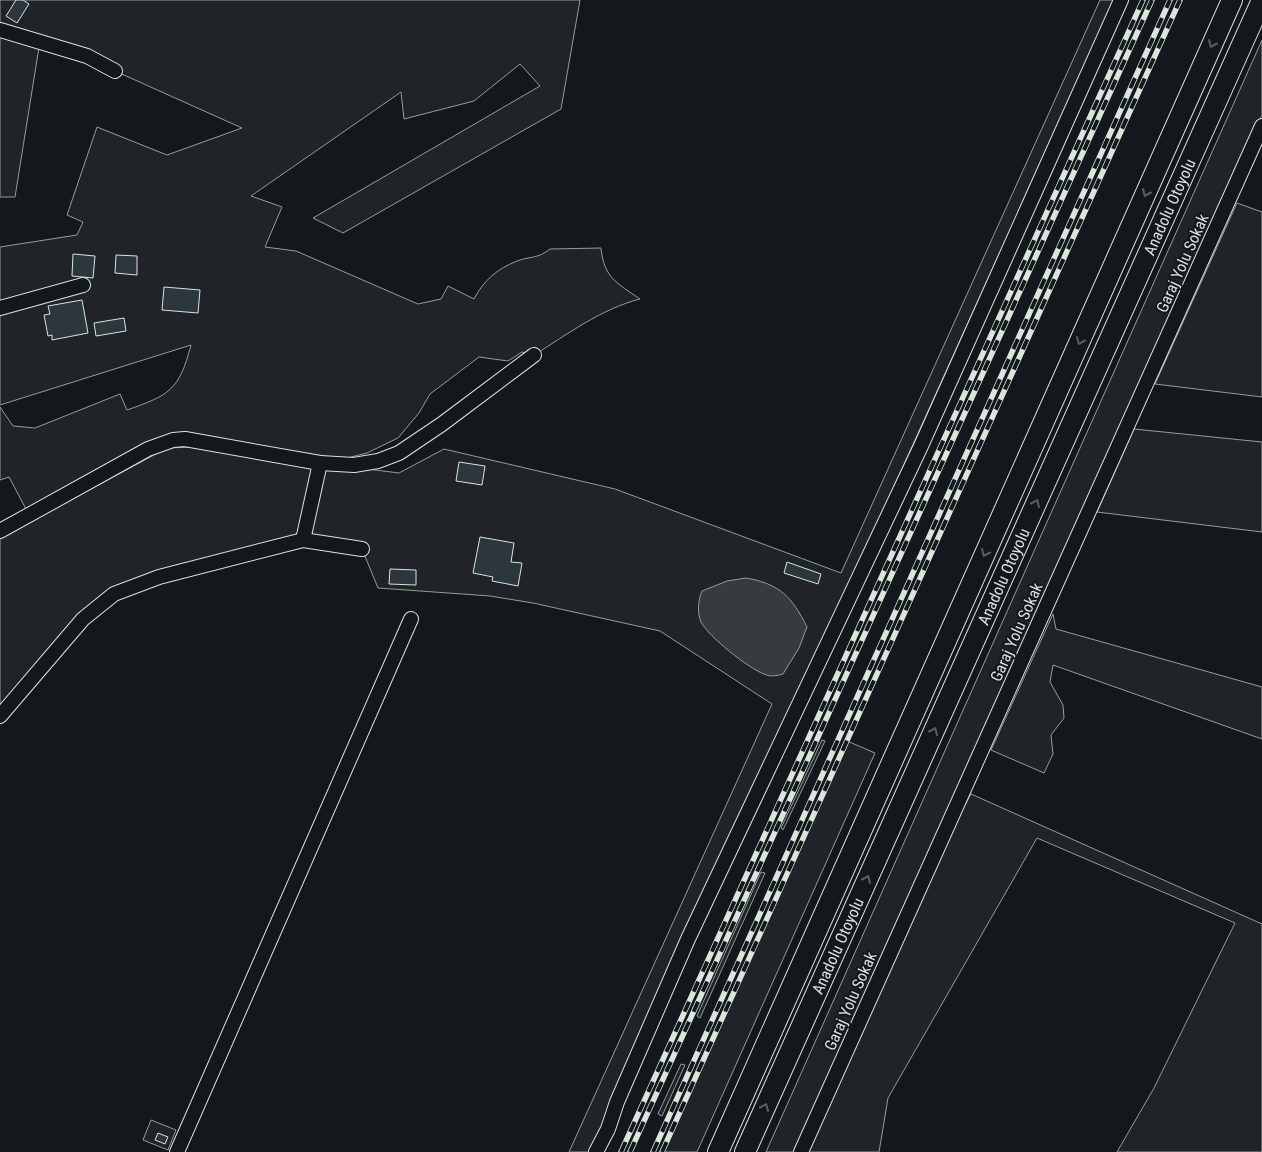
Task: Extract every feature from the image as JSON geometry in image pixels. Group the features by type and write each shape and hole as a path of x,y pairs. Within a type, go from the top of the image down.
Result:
{"highway":[{"name":"Anadolu Otoyolu","path":"718,1152 1232,0"},
{"name":"Anadolu Otoyolu","path":"745,1152 1262,0"}],"street":[{"path":"596,1152 688,939 921,446 1121,0"},
{"path":"0,30 87,56 115,71"},
{"name":"Garaj Yolu Sokak","path":"801,1152 1262,126"},
{"path":"0,308 82,285"},
{"path":"0,531 148,449 173,440 242,448 320,463 354,465 378,461 399,453 442,424 534,355"},
{"path":"303,540 320,463"},
{"path":"0,716 83,619 114,594 160,577 303,540 362,550"},
{"path":"177,1152 411,619"}],"shaded area":[{"path":"0,0 580,0 561,109 343,233 313,218 540,86 520,64 474,101 404,119 401,92 251,196 282,207 265,247 296,251 418,304 441,299 448,286 474,299 482,286 503,268 522,259 538,256 550,249 601,248 605,266 613,279 640,299 626,303 598,316 534,355 522,352 508,361 479,357 430,394 419,413 398,438 367,453 343,459 180,434 27,511 9,477 0,480 0,407 13,426 35,428 120,394 127,410 163,395 177,382 187,360 191,345 0,405 0,247 77,235 83,222 67,215 97,127 167,155 242,128 115,71 40,41 15,197 0,197"},
{"path":"1100,0 1114,0 593,1152 569,1152 772,704 660,631 533,603 490,596 378,588 362,549 303,540 320,463 399,473 444,449 615,489 841,573"},
{"path":"1262,40 1262,115 798,1152 766,1152"},
{"path":"1237,203 1262,212 1262,397 1155,384"},
{"path":"1134,429 1262,442 1262,532 1097,512"},
{"path":"194,447 314,466 300,529 295,536 115,588 0,711 0,538 167,448"},
{"path":"746,578 768,584 784,594 796,608 807,627 799,648 783,674 769,676 757,671 712,636 701,622 699,606 702,591 727,581"},
{"path":"1053,614 1056,629 1262,687 1262,739 1053,665 1050,682 1063,705 1064,718 1051,735 1053,754 1044,773 991,750"},
{"path":"822,740 825,741 783,830 781,828"},
{"path":"845,740 875,753 697,1152 661,1152"},
{"path":"971,794 1262,924 1262,1152 1117,1152 1154,1088 1235,923 1037,838 888,1098 879,1152 807,1152 956,821"},
{"path":"761,872 765,873 700,1018 697,1016"},
{"path":"681,1064 685,1065 662,1116 658,1114"},
{"path":"151,1120 176,1130 168,1150 143,1140"}],"building":[{"path":"16,0 23,0 29,4 17,23 6,16"},
{"path":"73,254 95,256 93,278 72,276"},
{"path":"116,255 137,256 137,275 115,273"},
{"path":"164,287 200,290 198,313 162,310"},
{"path":"82,300 88,333 52,340 52,335 48,336 44,315 50,314 48,306"},
{"path":"124,318 126,331 96,336 94,323"},
{"path":"459,462 485,466 482,485 456,481"},
{"path":"480,537 514,543 511,562 522,563 518,586 492,581 493,577 473,573"},
{"path":"787,562 821,574 818,584 784,573"},
{"path":"390,569 416,570 416,585 389,584"},
{"path":"158,1133 168,1137 165,1144 155,1140"}],"railway":[{"path":"621,1152 1143,0"},
{"path":"630,1152 1152,0"},
{"path":"653,1152 1170,0"},
{"path":"662,1152 1180,0"}]}
